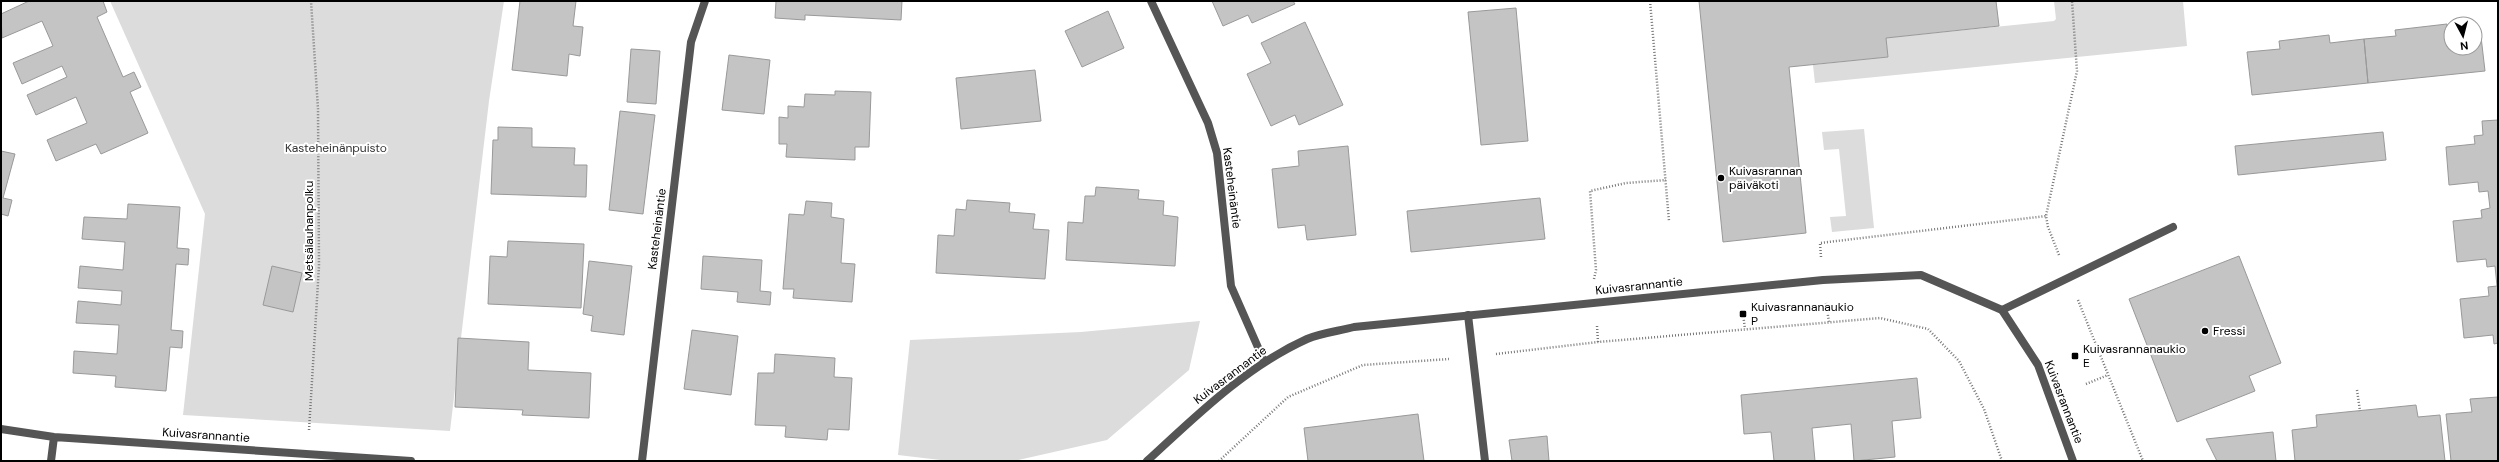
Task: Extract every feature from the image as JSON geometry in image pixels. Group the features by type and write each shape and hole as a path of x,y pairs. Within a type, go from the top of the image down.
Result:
{"street":[{"name":"Kasteheinäntie","path":"642,461 691,42 705,1"},
{"name":"Kasteheinäntie","path":"1151,1 1208,123 1217,153 1231,286 1264,362"},
{"path":"2002,310 2173,227"},
{"name":"Kuivasrannantie","path":"1147,461 1212,402 1264,362 1308,339 1354,327 1823,280 1921,274 2002,310 2038,365 2073,461"},
{"path":"1468,315 1485,461"},
{"name":"Kuivasrannantie","path":"1,429 54,437 411,461"},
{"path":"51,461 54,437"}],"path":[{"name":"Metsälauhanpolku","path":"308,454 319,266 318,109 311,1"},
{"path":"1650,1 1669,221"},
{"path":"2072,1 2077,71"},
{"path":"1598,342 1594,303 1594,278 1596,270 1590,191 1626,183 1666,180"},
{"path":"1829,322 1823,280 1820,243 2046,216"},
{"path":"1743,314 1745,329"},
{"path":"1219,461 1288,397 1363,366 1474,357 1598,342 1880,318 1928,329 1959,361 1984,409 2002,461"},
{"path":"2086,384 2108,375"},
{"path":"2357,390 2360,411"}],"green space":[{"name":"Kasteheinänpuisto","path":"110,1 504,1 489,101 450,431 183,415 205,214"},
{"path":"2054,1 2183,1 2187,46 1815,83 1813,65 1888,57 1886,38 2054,21 2056,19"},
{"path":"1864,129 1874,228 1832,232 1830,217 1846,216 1839,149 1824,150 1822,132"},
{"path":"1200,321 1189,370 1107,440 1014,461 949,461 898,455 910,340 1081,332"}],"building":[{"path":"29,1 103,1 107,12 97,17 123,77 134,72 141,87 130,92 148,133 101,154 96,144 56,161 47,140 87,123 76,97 36,115 27,95 67,77 62,66 22,84 13,63 53,46 42,21 2,38 1,14"},
{"path":"520,1 576,1 573,26 583,27 580,56 569,54 567,76 512,70"},
{"path":"776,1 902,1 901,20 805,15 805,20 775,18"},
{"path":"1212,1 1293,1 1295,4 1252,23 1248,15 1223,26"},
{"path":"1699,1 1996,1 1999,26 1886,38 1888,57 1789,67 1806,233 1723,242"},
{"path":"1516,8 1528,141 1481,145 1468,12"},
{"path":"1108,11 1124,48 1082,67 1065,31"},
{"path":"1305,22 1343,105 1299,125 1295,115 1271,126 1247,74 1271,63 1261,43"},
{"path":"2443,24 2443,56 2483,56 2483,54 2485,71 2368,83 2364,39 2396,36 2395,30"},
{"path":"2329,35 2330,43 2364,39 2368,83 2252,95 2247,52 2280,49 2279,41"},
{"path":"631,49 660,51 656,104 627,102"},
{"path":"729,55 770,60 764,114 722,110"},
{"path":"1035,70 1041,121 961,129 956,78"},
{"path":"835,91 871,92 869,147 855,147 855,160 786,157 787,144 779,144 779,117 788,118 788,106 804,107 805,94 835,95"},
{"path":"620,111 655,115 643,214 609,210"},
{"path":"2498,120 2498,343 2494,344 2493,335 2464,338 2460,299 2489,296 2488,287 2497,286 2495,266 2487,267 2486,259 2457,262 2453,221 2482,218 2481,210 2490,208 2488,191 2479,192 2478,182 2449,185 2446,147 2475,144 2474,136 2483,135 2482,121"},
{"path":"498,127 532,128 532,147 575,148 574,165 587,165 586,197 491,194 493,140 498,140"},
{"path":"2383,132 2386,160 2238,175 2235,146"},
{"path":"1348,146 1356,235 1307,240 1305,225 1278,228 1272,169 1299,166 1298,151"},
{"path":"1,151 15,154 3,198 12,200 8,216 1,214"},
{"path":"1096,187 1139,190 1138,199 1164,201 1163,215 1178,217 1175,266 1066,260 1068,222 1083,223 1085,196 1095,196"},
{"path":"1540,198 1545,239 1411,252 1407,211"},
{"path":"967,200 1010,203 1009,212 1035,214 1033,229 1049,230 1045,279 936,273 938,235 954,236 956,209 966,210"},
{"path":"806,201 832,203 831,217 844,219 841,263 855,264 852,302 793,298 794,289 783,289 789,214 804,215"},
{"path":"128,204 180,207 177,248 189,249 188,265 176,264 171,330 183,331 182,348 170,347 166,391 115,387 116,376 73,373 74,351 117,354 119,325 76,323 78,301 121,305 122,291 78,288 80,266 123,270 125,242 82,239 84,217 127,219"},
{"path":"508,241 584,244 581,308 488,304 490,256 507,257"},
{"path":"703,256 762,260 760,291 771,292 770,305 737,302 738,292 701,289"},
{"name":"Fressi","path":"2239,256 2281,363 2249,376 2255,391 2177,422 2129,299"},
{"path":"589,261 632,266 624,335 591,331 593,316 583,314"},
{"path":"272,266 302,273 293,312 263,305"},
{"path":"692,330 738,336 731,395 684,389"},
{"path":"458,338 529,342 528,370 591,373 589,418 522,415 523,410 455,407"},
{"path":"775,354 835,358 834,377 852,378 849,430 828,429 827,440 785,437 786,426 755,425 758,373 774,373"},
{"path":"1917,378 1921,418 1892,421 1895,457 1854,461 1851,424 1812,428 1815,461 1774,461 1771,432 1744,434 1741,395"},
{"path":"2498,397 2498,461 2451,461 2446,414 2472,412 2470,399"},
{"path":"2416,405 2418,417 2440,415 2445,461 2295,461 2292,430 2317,427 2316,415"},
{"path":"1418,414 1424,461 1308,461 1304,428"},
{"path":"2273,432 2276,461 2217,461 2206,439"},
{"path":"1547,436 1549,461 1512,461 1509,440"}],"place":[{"name":"Kuivasrannan päiväkoti","path":"1721,178"},
{"name":"Kuivasrannanaukio P","path":"1743,314"},
{"name":"Fressi","path":"2205,331"},
{"name":"Kuivasrannanaukio E","path":"2075,356"}]}
